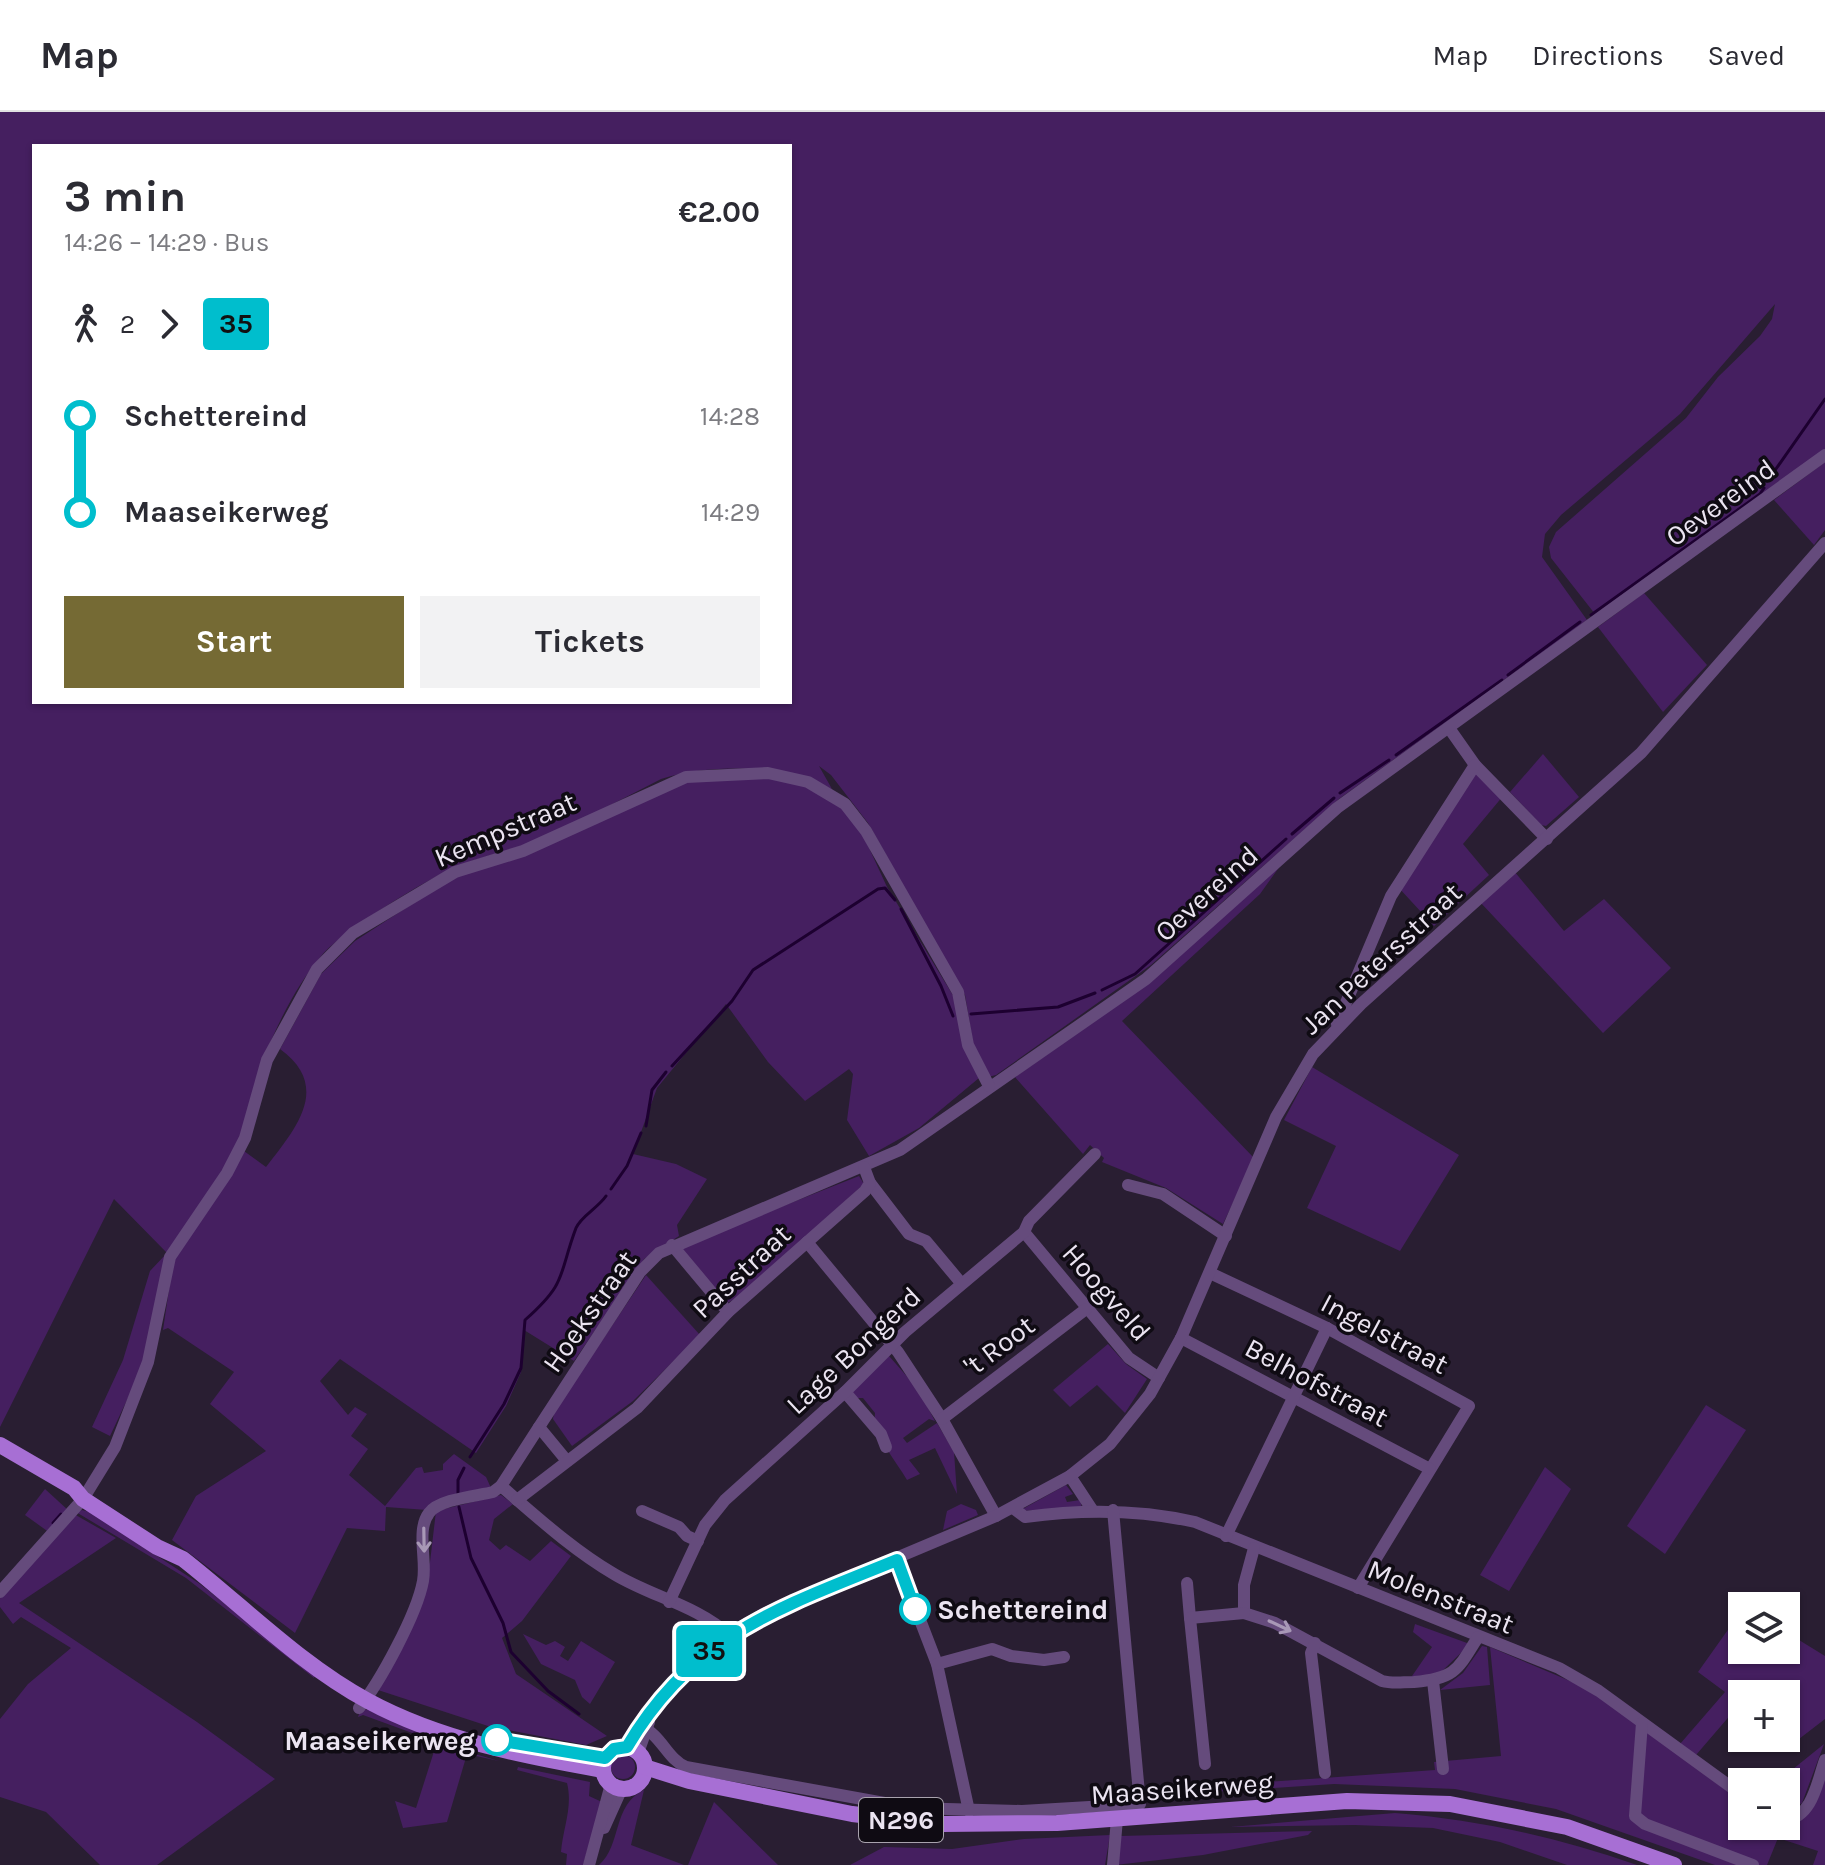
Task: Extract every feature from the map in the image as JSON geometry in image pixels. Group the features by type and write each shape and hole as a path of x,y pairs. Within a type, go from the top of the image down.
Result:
{"main road":[{"path":"7,1450 74,1488 83,1499 157,1547 166,1557 216,1587 365,1699 429,1727 610,1775 632,1787 638,1761 614,1749 610,1775"},
{"name":"Maaseikerweg","path":"638,1761 689,1781 852,1814 919,1822 1029,1824 1347,1801 1428,1802 1495,1811 1567,1827 1674,1865"}],"street":[{"name":"Oevereind","path":"989,1086 1146,979 1337,808 1825,455"},
{"name":"Jan Petersstraat","path":"638,1761 644,1727 651,1715 690,1668 729,1635 763,1614 897,1560 1013,1508 1070,1476 1129,1423 1181,1338 1289,1092 1307,1063 1334,1030 1641,753 1825,543"},
{"path":"1449,728 1475,765 1547,839"},
{"path":"1334,1030 1391,896 1475,765"},
{"name":"Kempstraat","path":"0,1592 83,1499 115,1447 145,1369 170,1257 227,1173 245,1138 267,1060 305,989 341,942 455,872 523,851 686,777 768,773 808,782 845,804 866,831 958,992 968,1045 989,1086"},
{"path":"961,1283 926,1241 909,1234 870,1183 864,1167 900,1150 989,1086"},
{"name":"Lage Bongerd","path":"669,1602 698,1541 725,1500 961,1283 975,1277 1024,1232 1029,1221 1095,1154"},
{"name":"Hoekstraat","path":"501,1486 640,1272 672,1245 864,1167"},
{"name":"Passtraat","path":"517,1500 637,1408 728,1312 870,1183"},
{"path":"1128,1185 1163,1194 1226,1236"},
{"name":"Hoogveld","path":"1024,1232 1129,1358 1159,1378"},
{"path":"807,1242 894,1346 942,1419 996,1516"},
{"path":"672,1245 728,1312"},
{"name":"Ingelstraat","path":"1210,1273 1327,1328 1469,1406 1430,1469"},
{"name":"'t Root","path":"942,1419 1086,1309"},
{"path":"1226,1536 1327,1328"},
{"name":"Belhofstraat","path":"1181,1338 1430,1469"},
{"path":"845,1392 881,1434 886,1447"},
{"path":"539,1427 567,1461"},
{"path":"1358,1588 1430,1469"},
{"path":"1070,1476 1093,1511"},
{"path":"365,1699 418,1602 424,1576 423,1535 427,1515 434,1508 493,1492 501,1486 612,1573 711,1620 729,1635"},
{"name":"Molenstraat","path":"1013,1508 1018,1516 1025,1517 1113,1510 1162,1514 1195,1522 1559,1668 1728,1785"},
{"path":"644,1727 659,1737 677,1762 686,1767 884,1805 969,1811 1140,1804 1113,1510"},
{"path":"642,1511 679,1527 687,1536 698,1541"},
{"path":"1244,1613 1244,1585 1254,1548"},
{"path":"897,1560 937,1664 969,1811"},
{"path":"1187,1583 1205,1764"},
{"path":"1190,1618 1244,1613 1275,1623 1382,1681 1433,1681 1455,1673 1478,1637"},
{"path":"1315,1643 1311,1653 1325,1773"},
{"path":"937,1664 992,1649 1011,1656 1044,1660 1064,1657"},
{"path":"1433,1681 1443,1769"},
{"path":"1642,1723 1633,1809 1635,1816 1645,1824 1753,1865"},
{"path":"1800,1814 1807,1808 1825,1760"},
{"path":"589,1865 610,1775"},
{"path":"1113,1865 1117,1819"}],"shaded area":[{"path":"0,112 1825,112 1825,449 1595,614 1551,558 1549,547 1556,532 1686,418 1718,377 1760,336 1772,319 1775,304 1680,414 1561,515 1545,534 1542,557 1587,620 1339,799 1151,965 996,1075 988,1077 974,1049 965,995 868,823 831,775 819,766 832,789 791,775 748,769 704,770 661,779 535,841 440,874 365,920 332,945 293,997 268,1047 259,1074 246,1126 244,1151 266,1167 297,1123 306,1093 304,1078 296,1063 280,1049 321,974 355,941 461,872 540,847 671,785 687,779 785,777 839,802 864,837 887,887 954,997 963,1042 979,1078 919,1128 869,1156 847,1120 853,1074 849,1069 805,1101 768,1062 726,1004 657,1088 633,1154 676,1164 707,1179 677,1225 679,1236 644,1259 574,1361 524,1330 521,1372 506,1406 476,1453 340,1359 320,1381 348,1415 355,1407 367,1414 351,1436 368,1449 349,1475 385,1506 416,1468 422,1467 424,1473 443,1470 443,1464 454,1454 486,1477 491,1488 427,1510 386,1507 385,1531 347,1528 295,1633 172,1540 196,1496 266,1451 210,1404 234,1372 168,1328 163,1330 172,1269 167,1254 145,1362 110,1436 92,1427 123,1360 150,1271 167,1253 114,1199 0,1427"},
{"path":"1825,462 1825,530 1814,545 1774,500"},
{"path":"1644,593 1707,665 1663,712 1598,627"},
{"path":"1543,754 1579,797 1546,826 1541,825 1510,792"},
{"path":"1477,768 1503,796 1463,844 1489,875 1434,926 1399,888"},
{"path":"1285,859 1260,894 1122,1021 1254,1158 1223,1224 1166,1188 1102,1162 1104,1158 1090,1145 1083,1154 1015,1077 1153,980"},
{"path":"1514,871 1564,931 1604,899 1671,968 1603,1033 1480,902"},
{"path":"1312,1067 1459,1155 1400,1251 1307,1208 1336,1146 1284,1120"},
{"path":"859,1176 864,1184 744,1293 726,1304 682,1251 682,1246"},
{"path":"646,1275 700,1335 633,1401 572,1446 553,1419 554,1412"},
{"path":"1108,1344 1126,1364 1147,1379 1125,1413 1097,1385 1070,1407 1053,1390"},
{"path":"889,1356 918,1389 935,1421 929,1419 903,1438 907,1443 937,1423 954,1452 957,1494 935,1448 909,1460 920,1474 907,1480 881,1439 875,1413 863,1398 856,1398 850,1392"},
{"path":"1706,1405 1746,1430 1665,1554 1627,1526"},
{"path":"1545,1467 1571,1489 1509,1591 1480,1575"},
{"path":"1066,1485 1073,1494 1065,1497 1067,1502 1080,1500 1082,1508 1019,1511"},
{"path":"45,1489 69,1511 50,1533 25,1515"},
{"path":"501,1495 513,1504 494,1519 489,1540 500,1550 506,1545 530,1561 551,1541 571,1556 522,1621 502,1638 516,1674 607,1736 586,1745 488,1726 378,1690 430,1562 436,1511"},
{"path":"961,1504 976,1510 978,1515 943,1530 947,1511"},
{"path":"76,1512 90,1512 200,1584 315,1674 314,1678 186,1578"},
{"path":"74,1514 116,1538 19,1603 197,1722 275,1779 157,1865 100,1865 46,1812 0,1797 0,1719 28,1684 71,1648 21,1617 13,1624 0,1607 0,1597"},
{"path":"1415,1624 1467,1643 1467,1647 1440,1673 1410,1679 1432,1647 1413,1632"},
{"path":"1728,1630 1728,1664 1800,1664 1800,1641 1825,1656 1825,1719 1800,1738 1800,1680 1728,1680 1728,1718 1696,1755 1680,1744 1725,1692 1698,1672"},
{"path":"523,1634 546,1645 555,1641 565,1647 560,1656 568,1661 581,1641 615,1662 590,1704 582,1697 575,1680 541,1664"},
{"path":"1482,1646 1487,1647 1490,1685 1440,1690 1463,1673"},
{"path":"1490,1647 1589,1689 1728,1792 1728,1840 1777,1840 1767,1865 1715,1865 1556,1809 1455,1789 1334,1784 1197,1793 1204,1787 1435,1770 1434,1762 1501,1756"},
{"path":"369,1709 468,1752 499,1761 467,1754 447,1822 403,1828 395,1801 416,1808 437,1742 363,1715 358,1717 360,1711"},
{"path":"1824,1744 1800,1804 1800,1768 1794,1768"},
{"path":"623,1755 634,1762 635,1767 628,1778 623,1779 612,1772 611,1767 618,1756"},
{"path":"1825,1761 1825,1865 1813,1865 1818,1851 1784,1840 1800,1840 1800,1811"},
{"path":"518,1767 590,1782 589,1796 602,1802 583,1865 566,1865 567,1854 561,1852 568,1809 567,1783 517,1770"},
{"path":"644,1790 631,1845 684,1865 599,1865 611,1847 627,1805"},
{"path":"714,1802 778,1865 688,1865"},
{"path":"1395,1813 1518,1831 1637,1865 1567,1865 1500,1842 1433,1828 1355,1825 1230,1827"},
{"path":"1312,1831 1308,1835 1203,1855 1115,1865 1120,1836"},
{"path":"1110,1835 1105,1865 850,1865 884,1847 952,1849 1024,1839"}],"waterway":[{"path":"1771,476 1825,399"},
{"path":"1591,615 1760,494 1764,488"},
{"path":"1508,675 1580,622"},
{"path":"1396,755 1502,680"},
{"path":"1340,793 1389,760"},
{"path":"1292,834 1334,798"},
{"path":"1228,891 1286,839"},
{"path":"672,1066 732,1001 753,970 878,889 885,888 895,900"},
{"path":"1102,990 1135,974 1222,896"},
{"path":"901,909 953,1016"},
{"path":"971,1014 1058,1007 1095,993"},
{"path":"646,1126 652,1090 666,1072"},
{"path":"611,1189 627,1166 641,1133"},
{"path":"470,1457 504,1404 521,1368 525,1320 549,1296 560,1278 578,1224 606,1196"},
{"path":"458,1495 458,1480 464,1468"},
{"path":"459,1507 471,1558 503,1623 511,1652 548,1691 579,1714"},
{"path":"53,1523 61,1514"}],"bus line":[{"name":"35","path":"497,1740 605,1758 614,1749 627,1747 671,1689 721,1640 763,1614 897,1560 915,1609"}],"place":[{"name":"Schettereind","path":"915,1609"},
{"name":"Maaseikerweg","path":"497,1740"}]}
